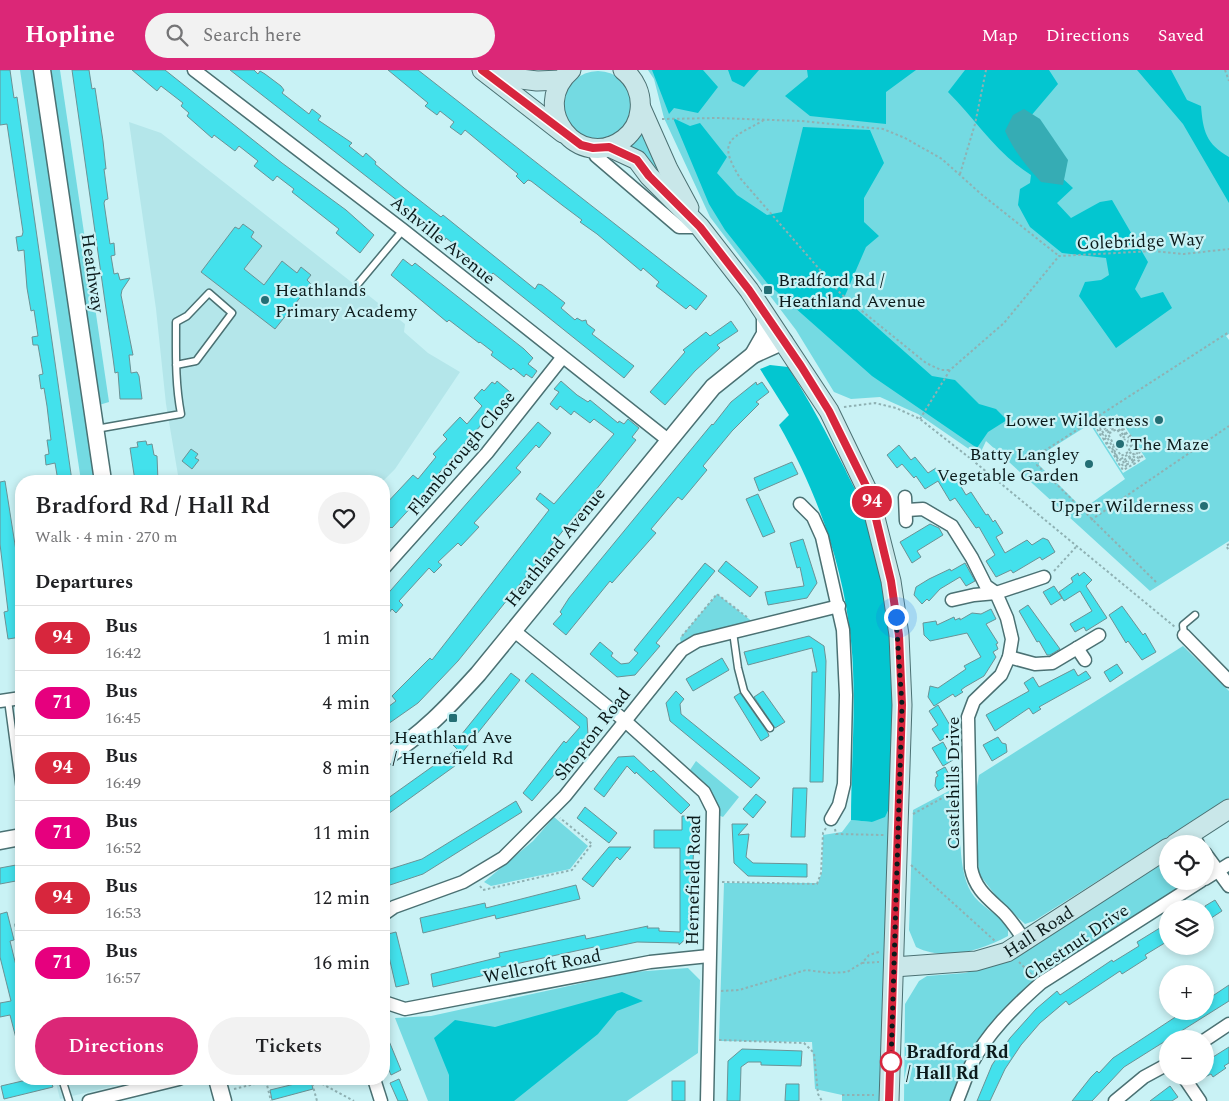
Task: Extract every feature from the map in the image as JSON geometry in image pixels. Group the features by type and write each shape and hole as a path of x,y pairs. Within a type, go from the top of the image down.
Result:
{"main road":[{"path":"626,71 638,90 661,175 665,204 700,227"},
{"path":"485,73 537,81 566,75"},
{"path":"485,73 581,145 601,148 637,160 661,175 784,341 837,426 870,494 881,534 899,635 902,705 900,836 894,957 882,1098"},
{"path":"566,75 556,90 554,111 557,121 570,138"},
{"path":"601,148 628,136 636,123 644,116"},
{"path":"1199,835 1229,809"},
{"name":"Hall Road","path":"894,957 976,961 1007,952 1159,854"}],"street":[{"name":"Heathway","path":"42,70 102,475"},
{"name":"Ashville Avenue","path":"194,70 403,230 562,358 668,440"},
{"path":"601,148 596,156 638,192 665,204"},
{"path":"638,192 661,175"},
{"name":"Heathland Avenue","path":"753,356 764,334 765,314"},
{"name":"Heathland Avenue","path":"390,755 410,743 446,710 713,387 753,356 784,341"},
{"name":"Flamborough Close","path":"390,561 487,453 562,358"},
{"path":"800,504 814,517 822,537 843,630 846,695 844,784 839,805 831,819"},
{"name":"Castlehills Drive","path":"906,509 923,509 936,514 952,526 972,558 986,586 996,593 1012,639 1009,657 1001,675 974,701 970,709 968,784 971,868 973,880 983,894 1003,912 1025,940"},
{"path":"952,600 996,593 1044,577"},
{"name":"Shopton Road","path":"390,910 463,882 503,858 565,796 682,650 697,641 839,606"},
{"name":"Hernefield Road","path":"513,630 624,720 704,792 713,810 707,1101"},
{"path":"1009,657 1036,664 1052,662 1099,635"},
{"path":"1184,635 1229,681"},
{"path":"1078,648 1085,660"},
{"path":"0,841 15,838"},
{"path":"1223,867 1229,886"},
{"name":"Chestnut Drive","path":"957,1101 972,1064 995,1029 1041,983 1187,890"},
{"name":"Wellcroft Road","path":"390,1004 405,1009 650,962 709,956"},
{"path":"1214,1034 1229,1024"},
{"path":"1115,1101 1144,1077 1159,1069"},
{"path":"95,1100 146,1085"},
{"path":"376,1085 381,1101"},
{"path":"1189,1085 1200,1101"}],"lane":[{"path":"357,285 403,230"},
{"path":"96,429 181,414 176,365 176,322 187,316 208,293 232,312 196,361 176,365"},
{"path":"1184,635 1183,625 1195,615"},
{"path":"733,632 738,668 744,691 770,728"},
{"path":"10,700 15,745"},
{"path":"64,1085 69,1101"}],"path":[{"path":"960,175 975,124 986,70"},
{"path":"1224,70 1229,82"},
{"path":"644,116 764,120 883,130 906,138 942,159 1021,227 1060,256"},
{"path":"764,120 736,136 729,143 727,150 729,161 740,178 841,294 926,363 942,370 950,370"},
{"name":"Colebridge Way","path":"920,419 950,370 1004,323 1060,256 1154,251 1184,254 1229,249"},
{"path":"1156,582 1037,465 1039,461 1038,455 1229,332"},
{"path":"839,408 875,403 896,408 920,419 1184,635"},
{"path":"1106,428 1105,426 1100,430 1103,435 1101,436 1097,429 1108,424 1116,417 1140,460 1134,464 1133,461"},
{"path":"1128,438 1130,451 1121,456 1115,446 1113,447 1118,459 1110,448 1103,438 1106,436 1102,431 1116,420 1126,436 1122,438 1117,429 1108,434 1114,445 1112,446 1107,437 1105,438 1110,448 1110,450 1118,462 1124,461 1134,453"},
{"path":"1111,425 1116,424 1106,431 1107,433 1117,426 1123,435"},
{"path":"1091,520 1229,426"},
{"path":"1119,442 1128,438"},
{"path":"1124,461 1129,464 1124,467 1121,462 1119,464 1123,470 1132,465 1131,463 1138,458 1128,438"},
{"path":"1128,438 1143,458"},
{"path":"1229,544 1226,546 1229,550"},
{"path":"1044,577 1058,569 1076,546"},
{"path":"682,650 680,638 717,594 758,626"},
{"path":"910,816 968,784"},
{"path":"473,876 483,890 572,870 592,844 550,810"},
{"path":"831,819 836,834 900,836"},
{"path":"720,882 817,884 821,872 823,833 831,819"},
{"path":"909,863 1041,983"},
{"path":"718,991 739,990 806,970 830,973 847,972 862,963 869,955 894,957"},
{"path":"717,1040 804,1043 814,1053 818,1094 822,1101"},
{"path":"229,1095 255,1085"},
{"path":"267,1085 271,1101"},
{"path":"313,1085 317,1101"},
{"path":"323,1085 354,1101"},
{"path":"842,1094 882,1098"}],"shaded area":[{"path":"20,70 35,70 95,475 80,475"},
{"path":"49,70 60,70 109,402 99,405"},
{"path":"648,70 1229,70 1229,334 1226,336 1229,340 1229,541 1150,591 986,441 979,456 918,414 880,397 851,399 834,392 796,330 710,217 664,118 654,79","holes":["1117,414 1146,459 1123,473 1095,429","1090,424 1125,479 1083,509 1039,465 1039,456"]},
{"path":"652,70 703,70 718,87 698,113 674,108 669,114"},
{"path":"728,70 759,70 744,87 732,81"},
{"path":"807,70 916,70 886,92 886,124 810,116 785,96 808,77"},
{"path":"965,70 1049,70 1058,84 1030,117 1045,162 1073,188 1057,203 1071,218 1100,202 1112,200 1148,262 1135,289 1141,298 1163,292 1172,308 1116,348 1079,296 1085,282 1101,280 1109,275 1106,258 1062,253 1030,227 1018,205 1020,189 1030,183 1031,175 997,147 948,92"},
{"path":"1137,70 1171,70 1187,100 1201,106 1207,136 1215,147 1229,157 1229,203 1183,124"},
{"path":"591,71 605,71 617,76 627,86 632,98 632,112 627,124 617,134 605,139 591,139 579,134 569,124 564,112 564,98 569,86 579,76"},
{"path":"1024,109 1040,119 1068,160 1063,185 1041,182 1012,145 1005,131 1013,115"},
{"path":"673,118 690,126 700,123 727,157 717,173 737,195 767,215 782,212 803,127 870,130 884,163 864,198 864,222 879,236 866,247 844,298 932,376 955,380 979,404 996,409 1007,420 988,432 977,448 872,376 767,283 725,230 709,204"},
{"name":"Heathlands Primary Academy","path":"129,122 161,133 405,324 404,332 428,353 460,372 395,469 389,475 178,475 166,404 156,309"},
{"path":"645,127 653,147 657,170 653,171 630,147"},
{"path":"770,365 788,367 803,392 860,500 875,546 888,618 891,654 892,802 885,817 872,822 851,820 854,708 853,663 842,584 835,556 816,502 793,450 779,425 789,415 760,369"},
{"path":"717,594 758,626 682,650 680,638"},
{"path":"1183,646 1229,691 1229,798 1170,835 1159,835 1159,842 1034,921 1025,924 999,900 979,874 974,803 979,775"},
{"path":"696,761 739,797 723,817 718,815 714,797 690,770"},
{"path":"960,785 961,855 966,881 971,892 979,902 1008,925 1008,936 975,950 939,954 916,947 909,930 913,810"},
{"path":"892,802 883,1101 842,1101 842,1095 815,1089 812,1042 719,1041 724,883 818,883 822,872 823,835 842,832 851,820 872,822"},
{"path":"554,817 588,846 570,869 491,886 484,882 533,841"},
{"path":"1159,866 1159,890 1176,890 1026,989 953,1101 904,1101 905,1004 919,981 927,976 965,973 991,966 1030,946"},
{"path":"688,968 700,980 698,1053 627,1101 428,1101 395,1018 431,1016 633,972"},
{"path":"622,992 643,1001 617,1011 598,1034 514,1101 449,1101 449,1075 434,1038 455,1020 495,1027"},
{"path":"56,1085 118,1085 60,1099"}],"building":[{"path":"0,70 10,70 14,98 17,97 71,475 57,475 55,463 46,465 45,455 49,454 47,440 51,440 44,388 41,389 39,375 43,374 38,345 33,345 32,337 38,336 34,310 31,311 27,288 24,250 18,251 16,237 22,236 23,232 7,124 0,125"},
{"path":"72,70 89,70 92,89 95,88 106,169 104,169 108,199 104,203 110,244 114,243 115,255 111,256 114,274 118,273 120,280 130,278 121,295 133,355 129,355 131,373 137,372 139,376 142,399 120,399 118,372 115,373"},
{"path":"132,70 165,70 282,163 346,210 374,235 360,253 336,233 339,229 292,192 294,189 277,176 273,181 254,166 258,161 239,146 235,151 214,135 212,138 187,116 189,113 181,106 183,103 161,86 157,91"},
{"path":"230,70 254,70 258,74 260,71 265,74 281,86 284,90 282,93 309,114 312,109 321,116 318,120 352,143 349,146 363,157 366,153 376,162 375,164 404,188 441,217 443,215 535,289 538,284 542,285 565,303 561,308 575,320 577,318 582,321 586,320 587,324 595,330 592,334 634,366 624,378 493,273 491,275 446,238 445,240 439,233"},
{"path":"388,70 418,70 707,296 696,310 690,305 686,309 656,286 659,282 643,268 641,271 580,222 582,220 531,181 528,180 524,184 516,176 518,174 465,130 461,135 450,127 454,122 440,111 437,115 425,106 428,103"},
{"path":"243,224 254,232 251,237 262,246 244,269 264,285 282,261 297,273 301,267 311,275 307,280 311,284 275,329 201,272 235,227 239,229"},
{"path":"403,259 412,266 415,263 524,349 533,358 528,364 537,371 532,378 526,374 524,377 513,368 511,370 491,355 493,352 449,320 447,322 391,275"},
{"path":"731,321 738,331 717,345 720,348 695,371 665,405 650,392 685,352 683,350 706,332 710,336"},
{"path":"497,381 510,392 440,472 428,489 390,528 390,500 413,475 418,479 436,457 433,454 447,439 443,435 460,417 467,424 482,406 474,398 492,382 495,384"},
{"path":"561,381 577,395 588,402 590,400 618,423 619,421 624,424 628,419 639,428 632,437 636,440 458,661 418,703 390,723 390,706 396,701 392,696 430,658 432,660 549,510 536,499 540,493 554,504 614,434 594,419 590,423 574,411 571,415 560,406 557,410 550,404 559,392 554,389"},
{"path":"756,382 757,385 762,382 769,392 756,402 759,404 732,431 703,466 707,470 682,500 678,497 651,529 656,533 612,583 610,581 566,635 553,624 562,614 560,612 569,598 731,402"},
{"path":"538,422 551,433 539,448 536,445 516,468 521,472 474,523 479,527 461,546 458,543 438,562 442,565 434,573 429,568 399,601 403,605 396,613 392,609 390,612 390,591"},
{"path":"146,441 147,445 152,444 154,455 157,456 158,475 134,475 130,448 138,447 137,442"},
{"path":"899,445 911,460 915,457 928,473 936,468 942,477 948,473 954,482 957,480 966,495 971,492 986,515 988,514 993,522 995,520 1003,533 996,537 1005,553 1027,540 1032,545 1043,538 1048,540 1055,552 1042,560 1040,557 1013,573 1011,570 996,577 986,561 995,555 979,527 976,528 955,498 950,501 938,481 925,489 916,476 914,478 902,464 897,468 887,455"},
{"path":"191,449 198,454 195,458 199,460 192,469 182,461"},
{"path":"792,462 798,474 759,491 754,478"},
{"path":"5,481 15,545 15,638 8,639 4,612 8,611 0,544 0,482"},
{"path":"758,494 775,532 763,537 746,499"},
{"path":"930,524 939,528 943,535 917,551 921,557 912,563 900,542"},
{"path":"803,539 817,583 807,598 768,605 765,592 804,586 800,567 797,568 790,543"},
{"path":"726,561 758,587 750,597 718,571"},
{"path":"705,563 715,571 656,643 660,646 635,675 617,677 590,654 600,642 613,653 611,656 621,664 629,663 638,653 634,650"},
{"path":"965,563 975,581 966,586 960,577 940,589 929,601 927,599 922,604 914,595 916,587"},
{"path":"1084,572 1092,580 1086,586 1107,618 1086,631 1084,627 1075,632 1070,624 1092,611 1080,591 1064,601 1059,592 1073,582 1071,578 1078,573 1079,576"},
{"path":"1054,586 1062,598 1051,605 1043,592"},
{"path":"1028,605 1060,649 1050,655 1047,655 1039,641 1037,642 1019,611"},
{"path":"1122,606 1143,635 1145,633 1156,652 1142,660 1128,641 1126,643 1109,615"},
{"path":"991,609 996,619 986,624 998,643 996,644 998,649 993,652 996,657 984,676 965,687 961,690 963,692 955,697 953,694 934,706 928,697 930,686 938,688 966,669 964,666 981,657 967,633 930,641 924,635 923,623 936,621 937,625 954,617 955,620 960,618 960,620 972,613 981,614"},
{"path":"809,636 824,646 826,661 823,782 810,782 812,672 817,672 812,648 748,665 744,652"},
{"path":"722,658 729,670 693,691 686,679"},
{"path":"1117,664 1123,673 1110,682 1104,672"},
{"path":"1074,669 1078,676 1086,671 1091,678 1039,707 1041,709 1033,714 1029,708 995,731 986,715 1029,691 1024,683 1033,677 1039,687"},
{"path":"511,673 520,680 457,759 459,763 390,813 390,797 457,749 453,745"},
{"path":"532,673 587,718 588,735 532,801 523,793 564,741 566,743 580,727 525,681"},
{"path":"676,691 684,699 680,704 681,714 760,778 751,788 670,721 666,703"},
{"path":"763,691 785,722 775,728 754,697"},
{"path":"740,693 768,733 769,736 761,741 734,697"},
{"path":"938,705 954,732 940,741 932,729 938,725 929,711"},
{"path":"998,737 1002,743 1006,744 1007,752 992,761 983,745"},
{"path":"943,742 953,760 943,766 932,748"},
{"path":"634,756 651,772 653,770 690,805 681,814 627,766 604,797 594,789 618,757"},
{"path":"945,767 953,782 938,791 935,786 936,777 938,776 936,772"},
{"path":"793,788 807,788 805,837 791,837"},
{"path":"756,794 766,802 753,818 743,809"},
{"path":"516,801 522,812 423,874 390,885 390,869 422,859"},
{"path":"585,807 617,833 609,843 577,818"},
{"path":"682,816 695,816 691,910 692,933 679,945 679,943 637,942 595,951 594,947 497,968 498,972 433,987 431,974 500,957 499,953 585,935 586,939 648,926 647,928 659,928 659,931 680,932 680,848 654,848 654,830 682,830"},
{"path":"732,824 748,824 738,835 749,834 746,857 753,863 807,864 807,877 748,876 734,863"},
{"path":"609,847 631,847 620,860 617,857 593,887 582,879"},
{"path":"15,865 15,881 0,884 0,868"},
{"path":"576,885 580,899 496,919 495,915 423,933 420,918 485,903 486,908"},
{"path":"1214,901 1222,911 1214,916"},
{"path":"7,912 14,940 10,941 15,961 15,1034 10,1015 0,1017 0,1003 11,1001 0,957 0,914"},
{"path":"1159,929 1159,946 1145,955 1147,958 1122,974 1120,971 1069,1005 1066,1001 1040,1023 1021,1045 1005,1069 990,1101 977,1101 992,1065 1010,1038 1036,1009 1057,991 1060,995 1112,960 1113,962 1139,946 1137,942"},
{"path":"396,932 409,984 396,987 390,961 390,934"},
{"path":"1229,985 1229,1001 1214,1010 1214,995"},
{"path":"1171,1020 1199,1020 1183,1030 1159,1030 1159,1045 1124,1067 1092,1101 1072,1101 1091,1077 1097,1071 1099,1073 1113,1058"},
{"path":"390,1043 401,1070 391,1075 390,1073"},
{"path":"1229,1047 1229,1063 1224,1066 1226,1068 1214,1076 1214,1056"},
{"path":"742,1049 802,1051 801,1066 761,1065 761,1062 748,1062 741,1067 740,1101 727,1101 728,1061"},
{"path":"399,1079 408,1101 398,1101 390,1083"},
{"path":"672,1081 685,1081 685,1101 672,1101"},
{"path":"15,1083 15,1085 52,1085 53,1087 4,1099 1,1086"},
{"path":"786,1084 799,1084 799,1101 785,1101"},
{"path":"290,1085 312,1085 313,1089 272,1100 270,1090"},
{"path":"1170,1086 1178,1097 1172,1101 1150,1101"}],"bus line":[{"name":"94","path":"482,70 581,145 593,148 609,147 637,160 649,176 700,227 749,290 801,366 829,411 870,494 891,581 899,635 902,705 900,836 889,1101"}],"place":[{"name":"Bradford Rd / Heathland Avenue","path":"768,290"},
{"name":"Heathlands Primary Academy","path":"265,300"},
{"name":"Lower Wilderness","path":"1159,420"},
{"name":"The Maze","path":"1120,444"},
{"name":"Batty Langley Vegetable Garden","path":"1089,464"},
{"name":"Upper Wilderness","path":"1204,506"},
{"name":"Heathland Ave / Hernefield Rd","path":"453,718"},
{"name":"Bradford Rd / Hall Rd","path":"891,1062"}],"route":[{"path":"891,1062 900,836 902,705 899,635 896,617"}]}
